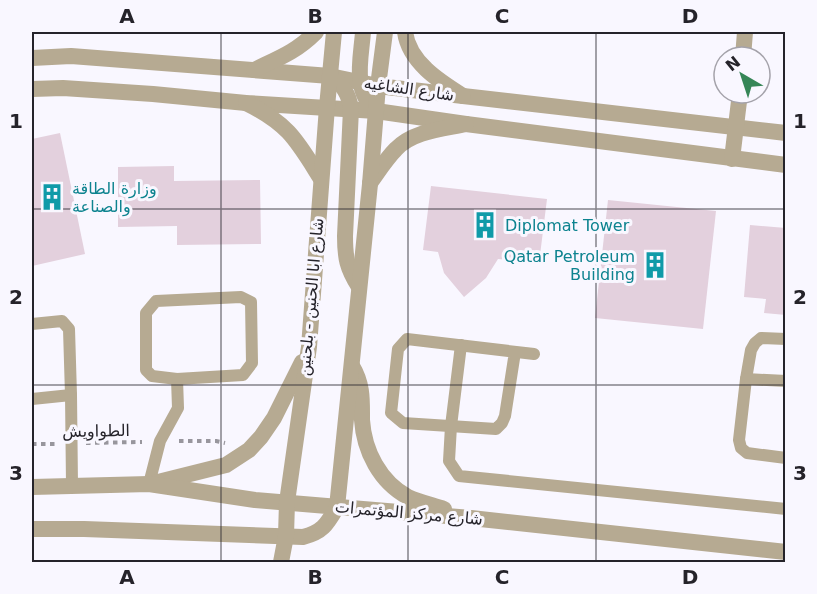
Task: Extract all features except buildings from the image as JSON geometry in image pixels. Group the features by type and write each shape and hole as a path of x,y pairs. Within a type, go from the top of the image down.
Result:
{"street":[{"path":"254,70 288,55 316,32"},
{"name":"شارع ابا الحنين - بلحنين","path":"281,562 309,347 334,32"},
{"path":"363,32 359,82 366,101 376,111"},
{"path":"32,530 96,529 303,537 323,529 337,507 385,32"},
{"path":"405,32 412,53 436,79 463,96"},
{"name":"شارع الشاغيه","path":"32,58 71,56 330,76 378,86 786,133"},
{"path":"330,76 343,86 350,101 345,256 351,274 359,287"},
{"name":"شارع الشاغيه","path":"32,89 63,88 376,111 786,165"},
{"path":"246,103 262,111 290,132 321,178"},
{"path":"732,159 739,105"},
{"path":"370,184 397,147 405,141 422,134 466,124"},
{"path":"149,484 226,465 249,450 274,418 309,347"},
{"path":"351,366 361,385 363,437 371,458 381,474 408,496 471,518"},
{"name":"شارع مركز المؤتمرات","path":"32,487 149,484 255,500 471,518 786,552"}],"lane":[{"path":"242,297 251,302 252,363 243,375 177,379 152,376 146,370 147,313 156,301 242,297"},
{"path":"32,324 62,321 69,330 72,485"},
{"path":"786,339 761,338 751,350 739,440 741,448 747,453 786,458"},
{"path":"515,352 506,416 496,429 403,423 391,413 398,349 407,339 534,354"},
{"path":"461,345 449,461 459,476 786,508"},
{"path":"149,484 160,441 178,408 177,379"},
{"path":"746,379 786,381"},
{"path":"32,399 71,395"}],"path":[{"name":"الطواويش","path":"32,444 216,441 249,450"}],"place":[{"name":"وزارة الطاقة والصناعة","path":"52,197"},
{"name":"Diplomat Tower","path":"485,225"},
{"name":"Qatar Petroleum Building","path":"655,265"}]}
